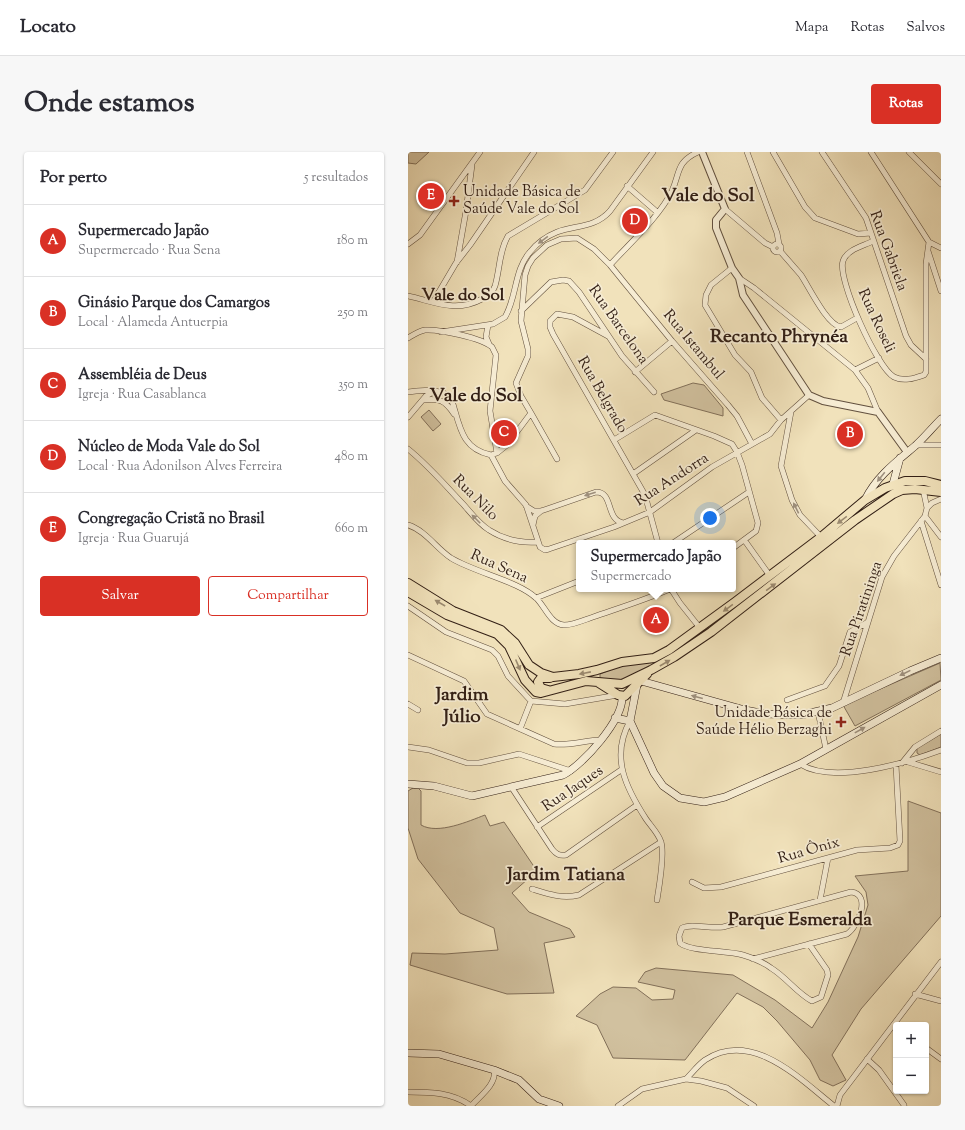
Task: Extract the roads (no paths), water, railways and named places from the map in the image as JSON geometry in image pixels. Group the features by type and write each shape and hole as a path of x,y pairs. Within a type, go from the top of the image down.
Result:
{"main road":[{"path":"865,500 886,470 916,445 941,419"},
{"path":"855,520 859,514 885,495 894,484 900,457"},
{"path":"551,690 543,690 538,682 541,678 579,674 622,662 654,658 668,650 770,576 821,537 865,500 894,484 905,481 925,480 941,485"},
{"path":"408,583 447,615 497,634 509,646 531,688 541,693 577,683 597,682 622,684 651,670 711,632 855,520 894,494 902,490 923,489 941,492"},
{"path":"408,592 422,596 453,611 501,630 515,643 529,665 541,673 553,677"},
{"path":"639,683 766,714 788,716 818,712 843,703 941,658"},
{"path":"597,682 620,695 628,695 651,670"},
{"path":"639,683 630,721 656,778 673,795 686,800 704,802 725,797 800,764 941,685"},
{"path":"408,784 434,786 472,796 563,775 572,771 586,759 602,740 621,706 620,695"},
{"path":"615,718 630,721"},
{"path":"408,1054 439,1054 494,1070 519,1080 539,1099 559,1106"}],"street":[{"path":"408,244 420,235 480,152"},
{"path":"433,302 456,263 470,246 534,152"},
{"path":"408,296 450,307 463,307 475,303 491,293 496,283 504,244 508,236 585,190 613,152"},
{"path":"441,332 488,325 505,317 524,261 539,243 558,232 579,228 602,219 610,211 653,152"},
{"path":"610,265 657,212 673,190 679,166 698,152"},
{"path":"702,152 725,209 773,247 775,251 780,251 800,275 826,314 836,325 841,327 857,318"},
{"path":"747,152 777,233 779,244 782,248 780,251"},
{"path":"773,152 798,197 815,218 862,234 871,234"},
{"path":"871,152 929,242 941,248"},
{"path":"909,152 941,184"},
{"name":"Rua Gabriela","path":"823,153 856,201 869,226 906,336 911,345 926,359"},
{"path":"456,263 466,211 472,164"},
{"path":"627,186 657,212"},
{"path":"725,209 717,218 715,223 732,268 739,278 754,288 856,370 868,388 878,412 907,452"},
{"path":"557,459 521,396 516,383 528,356 528,349 521,321 521,311 525,276 533,258 547,245 561,239 577,238 576,233 579,228"},
{"path":"862,234 864,244"},
{"name":"Rua Istambul","path":"577,238 594,249 610,265 672,341 737,416 752,444"},
{"name":"Rua Roseli","path":"873,240 849,253 844,259 842,265 844,282 857,318 887,371 900,379 924,375 927,368 926,359"},
{"path":"926,359 926,264 929,242"},
{"path":"773,247 779,244"},
{"path":"928,250 941,291"},
{"path":"732,268 711,285 706,295 706,305 732,350 754,377 762,398 781,420"},
{"path":"519,275 525,276"},
{"path":"739,278 743,295 809,395 823,401 878,412"},
{"name":"Rua Barcelona","path":"521,311 550,282 563,280 573,285 608,336 636,372 654,392"},
{"path":"927,283 938,281"},
{"name":"Rua Belgrado","path":"608,336 567,315 557,314 550,321 550,327 553,334 645,495 657,540"},
{"path":"488,325 486,337 496,355 490,403 491,421 497,453"},
{"path":"408,338 425,330 441,332 489,344"},
{"path":"636,372 672,341"},
{"path":"856,370 879,358"},
{"path":"417,391 423,400"},
{"path":"408,392 442,392 449,397 464,440 473,449 491,455 497,453 507,444 531,413"},
{"path":"408,417 423,400 433,392"},
{"name":"Rua Andorra","path":"537,542 540,547 545,550 549,549 606,530 650,512 712,467 770,434 781,420 809,395"},
{"path":"423,400 437,398 442,400 457,418"},
{"path":"791,412 781,466 792,500 800,516 821,537"},
{"path":"614,440 655,415 729,442 738,452 758,523 756,531 745,541 736,546"},
{"path":"633,474 696,430"},
{"path":"916,445 941,445"},
{"name":"Rua Nilo","path":"408,449 436,475 478,521 489,530 513,539 526,542 537,542"},
{"path":"491,455 505,481 526,505 534,511 540,511 600,492 605,495 613,516 618,522 624,523"},
{"name":"Rua Piratininga","path":"843,703 886,568 925,516 927,508 923,489"},
{"path":"677,540 749,492"},
{"path":"927,508 932,503 941,499"},
{"path":"526,505 537,542"},
{"path":"532,527 533,519 540,511"},
{"path":"606,530 611,524 613,516"},
{"path":"925,516 941,537"},
{"path":"921,521 941,585"},
{"name":"Rua Sena","path":"408,525 419,531 449,557 460,563 511,583 536,598 553,620 562,625 643,601 664,592"},
{"path":"745,541 770,576"},
{"path":"536,598 576,582"},
{"path":"673,592 700,628"},
{"path":"422,596 408,605 446,632 492,650 498,656 508,676 531,701 565,704 620,695"},
{"path":"787,700 825,686 839,666 850,632 868,622"},
{"path":"408,655 464,681 487,714 554,744 562,745 581,741 602,740"},
{"path":"520,729 531,701"},
{"path":"408,704 418,710"},
{"path":"818,712 826,749"},
{"path":"630,721 625,730 622,742 621,770 638,805 661,842 661,875 657,900"},
{"path":"902,763 915,746 941,731"},
{"path":"408,747 429,750 467,763 479,763 519,754 572,771"},
{"path":"800,764 816,772 834,773 896,765 941,750"},
{"path":"908,762 941,772"},
{"name":"Rua Ônix","path":"692,882 704,888 712,888 857,850 890,848 898,845 900,841 896,765"},
{"name":"Rua Jaques","path":"537,827 621,770"},
{"path":"512,788 537,827 557,854 566,855 638,805"},
{"path":"532,889 557,897 568,898 579,895 661,842"},
{"path":"820,900 828,858"},
{"path":"753,959 852,931 863,900 860,894 851,892 713,929 690,926 682,928 680,943 683,946 699,950 725,951 753,959 772,968 812,1001 821,998 828,976 827,970 808,944"},
{"path":"770,954 768,962 772,968"},
{"path":"895,1022 915,994 941,962"},
{"path":"915,994 941,1001"},
{"path":"686,1079 704,1061 717,1054 754,1052 774,1061 835,1106 840,1095 893,1025"},
{"path":"929,1050 941,1059"},
{"path":"867,1058 878,1070 904,1105"},
{"path":"697,1068 698,1077 701,1081"},
{"path":"408,1092 443,1094 460,1099 471,1106 492,1082 495,1076 494,1070"},
{"path":"618,1106 642,1089 686,1079 728,1088 754,1106"},
{"path":"828,1102 840,1095"}],"place":[{"name":"Congregação Cristã no Brasil","path":"431,196"},
{"name":"Unidade Básica de Saúde Vale do Sol","path":"454,201"},
{"name":"Núcleo de Moda Vale do Sol","path":"635,221"},
{"name":"Assembléia de Deus","path":"504,433"},
{"name":"Ginásio Parque dos Camargos","path":"850,434"},
{"name":"Supermercado Japão","path":"656,620"},
{"name":"Unidade Básica de Saúde Hélio Berzaghi","path":"841,722"}],"district":[{"name":"Vale do Sol","path":"708,196"},
{"name":"Vale do Sol","path":"463,296"},
{"name":"Recanto Phrynéa","path":"779,337"},
{"name":"Vale do Sol","path":"476,396"},
{"name":"Jardim Júlio","path":"462,706"},
{"name":"Jardim Tatiana","path":"566,875"},
{"name":"Parque Esmeralda","path":"800,920"}]}
